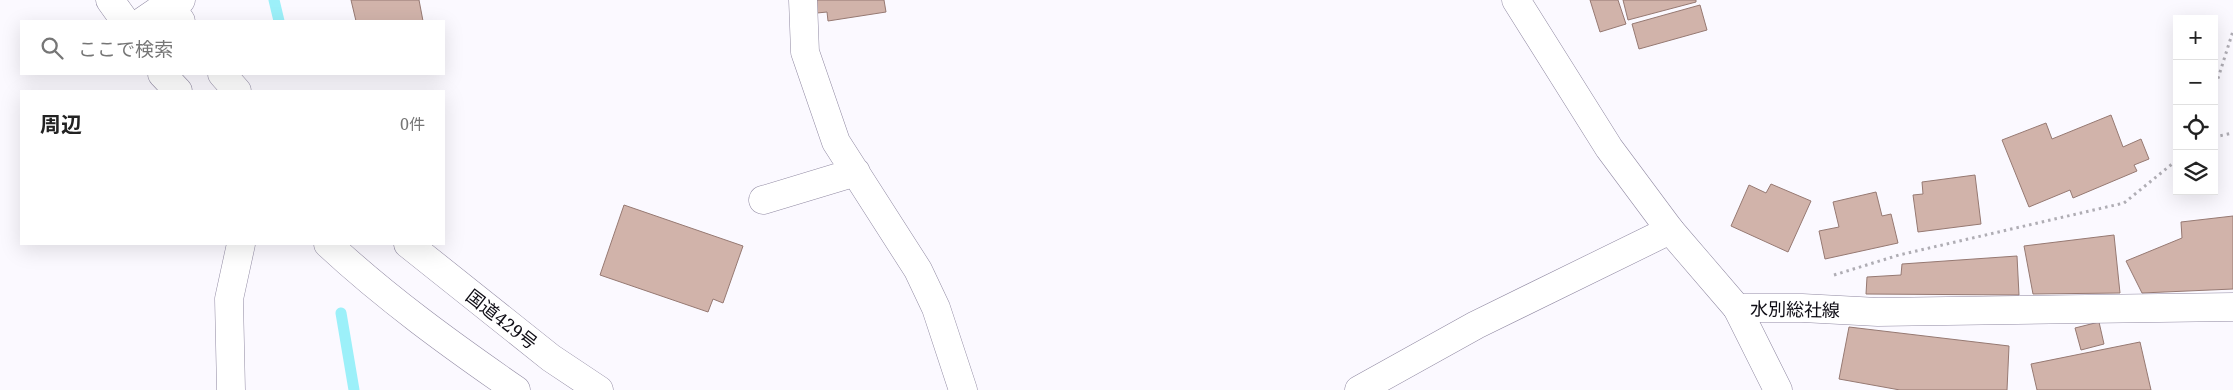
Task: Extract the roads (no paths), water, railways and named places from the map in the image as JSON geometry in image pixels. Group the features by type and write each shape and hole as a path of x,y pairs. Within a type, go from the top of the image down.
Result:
{"main road":[{"path":"110,0 124,20"},
{"path":"803,0 805,52 836,142 918,270 936,308 963,390"},
{"name":"水別総社線","path":"1516,0 1609,148 1670,230 1737,308 1802,308 1878,312 2233,307"},
{"path":"145,20 173,6"},
{"path":"163,75 177,90"},
{"path":"223,75 236,90"},
{"path":"763,200 856,172"},
{"path":"1359,390 1476,325 1670,230"},
{"path":"232,390 229,299 241,245"},
{"path":"329,245 357,270 464,353 516,390"},
{"name":"国道429号","path":"409,245 551,358 599,390"},
{"path":"1737,308 1778,390"}],"waterway":[{"path":"274,0 279,20"},
{"path":"341,313 354,390"}]}
